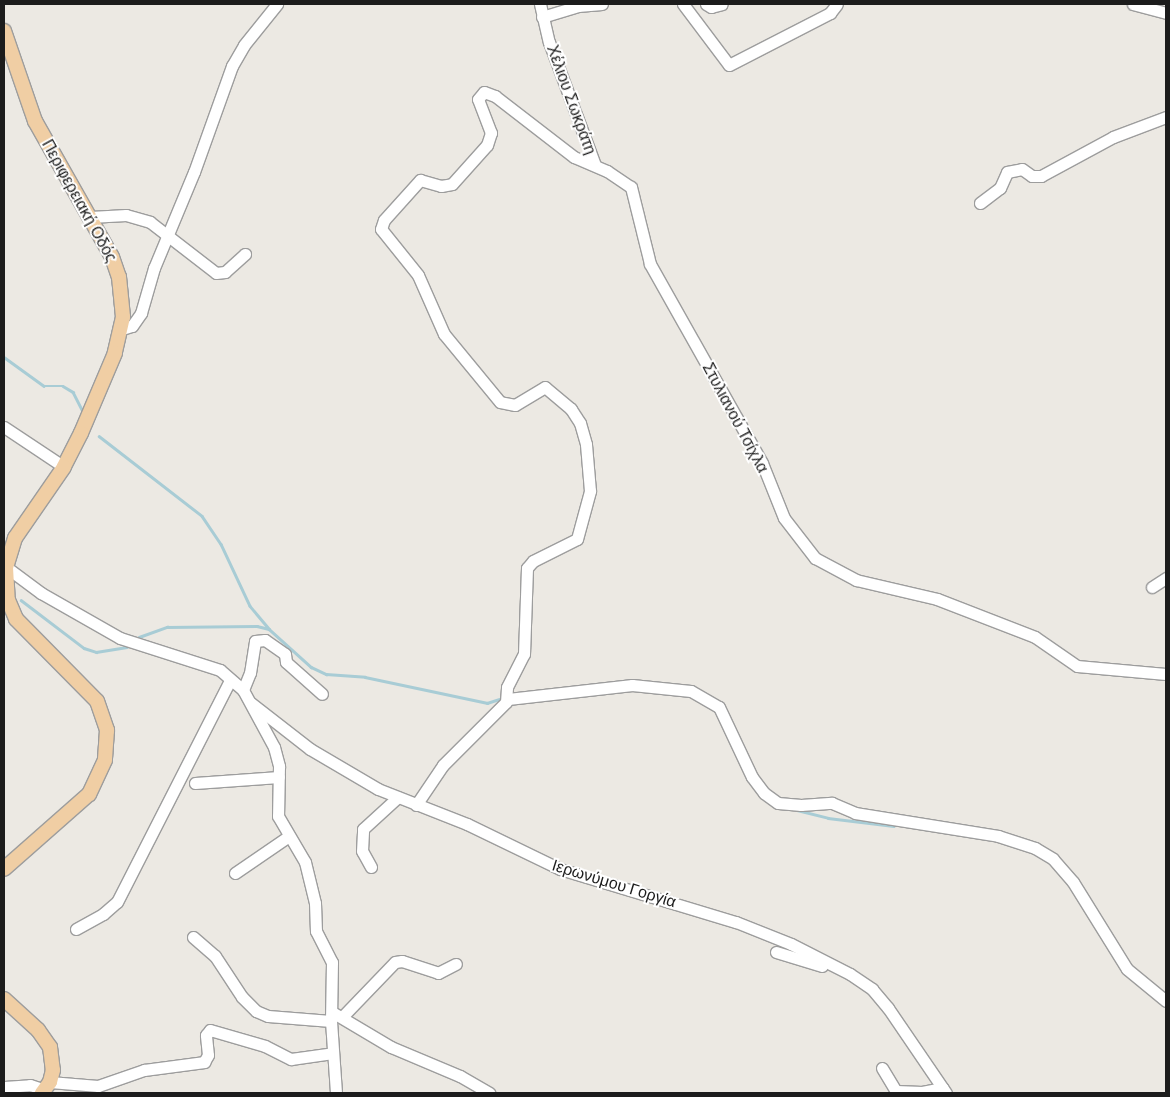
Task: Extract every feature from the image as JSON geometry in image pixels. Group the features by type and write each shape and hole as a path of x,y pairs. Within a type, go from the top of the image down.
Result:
{"main road":[{"name":"Περιφερειακή Οδός","path":"4,34 35,121 112,256 119,277 122,329 108,372 64,467 14,538 6,567 8,600 16,619 94,695 106,722 107,742 101,776 89,794 4,868"},
{"path":"4,999 38,1030 50,1047 53,1063 45,1089"}],"street":[{"path":"122,329 132,326 141,313 154,268 169,236 232,66 244,44 277,4"},
{"name":"Χέλιου Σωκράτη","path":"540,4 542,17 595,166"},
{"path":"542,17 578,6 602,4"},
{"path":"683,4 729,65 830,13 837,4"},
{"path":"706,4 711,7 722,4"},
{"path":"1133,4 1166,13"},
{"name":"Χέλιου Σωκράτη","path":"508,694 524,654 527,568 533,561 571,545 579,535 590,491 586,444 574,414 546,387 511,406 497,399 444,334 418,275 383,236 381,230 384,220 420,180 441,186 454,182 487,145 491,133 478,99 484,92 495,96 574,157 595,166"},
{"path":"980,203 1000,188 1007,172 1022,169 1032,176 1041,176 1113,137 1166,117"},
{"name":"Στυλιανού Τσίχλα","path":"595,166 624,180 633,190 650,264 762,463 784,518 815,558 856,580 937,599 1035,637 1077,666 1166,674"},
{"path":"90,217 110,214 139,218 169,236 216,273 225,272 245,254"},
{"path":"4,427 64,467"},
{"path":"6,567 41,593 120,638 220,670 243,690 274,747 279,777 277,808 289,836 305,862 316,903 316,931 332,962 335,1017 333,1052 336,1093"},
{"path":"1152,587 1166,578"},
{"path":"243,690 250,673 255,641 265,640 286,654 286,662 322,694"},
{"path":"76,929 103,914 117,902 230,680"},
{"path":"416,805 443,764 508,694 632,685 691,691 719,707 726,717 752,777 764,793 778,803 802,805 832,803 855,813 998,836 1035,848 1053,859 1073,882 1127,969 1166,1001"},
{"name":"Ιερωνύμου Γοργία","path":"251,703 310,749 398,797 467,824 560,869 727,919 791,944 850,974 884,1002 914,1041 945,1091"},
{"path":"195,784 279,777"},
{"path":"372,867 362,851 363,829 398,797"},
{"path":"235,873 289,836"},
{"path":"193,937 215,956 242,997 256,1011 268,1016 335,1017 391,1047 460,1076 489,1093"},
{"path":"776,952 817,965 831,966"},
{"path":"335,1017 395,962 402,961 438,973 456,964"},
{"path":"4,1087 30,1085 45,1089 98,1086 144,1070 204,1062 208,1054 206,1035 210,1030 264,1046 291,1059 333,1052"},
{"path":"882,1068 896,1090 945,1091"}],"waterway":[{"path":"4,357 44,386 63,386 73,392 82,410"},
{"path":"99,436 202,516 221,544 250,606 269,629"},
{"path":"21,600 84,648 96,652 127,647"},
{"path":"139,637 167,627 257,626 269,629 311,667 326,674 365,677 487,703 502,698"},
{"path":"797,810 828,818 894,826"}]}
